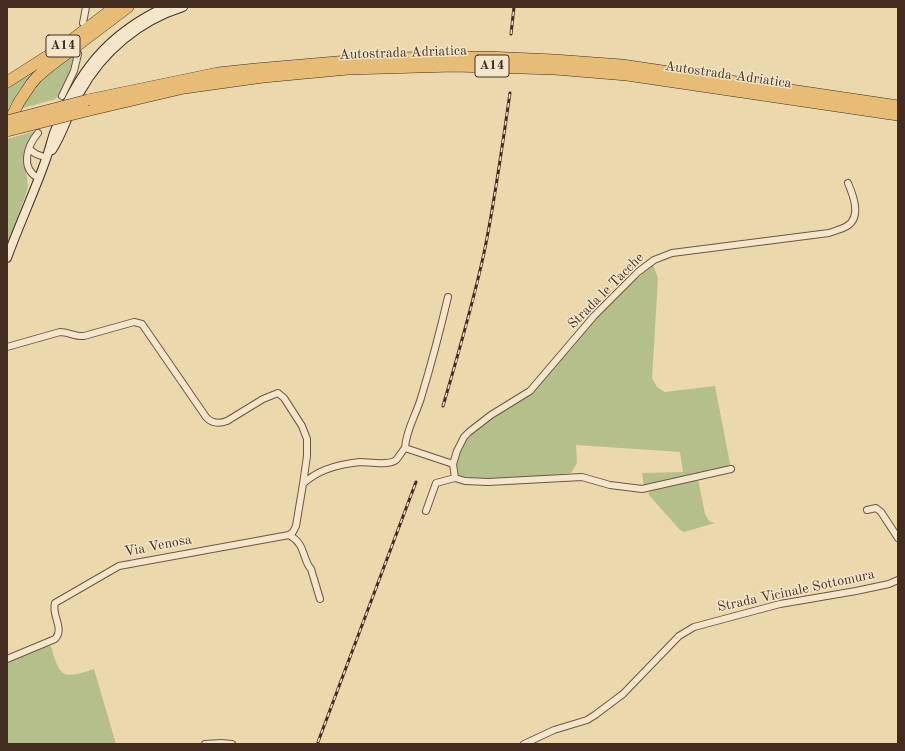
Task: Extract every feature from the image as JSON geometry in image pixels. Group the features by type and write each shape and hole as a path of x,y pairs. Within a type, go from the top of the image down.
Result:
{"highway":[{"name":"A14","path":"7,82 65,45 115,7"},
{"name":"A14","path":"7,126 30,84 56,61 128,7"},
{"name":"Autostrada Adriatica","path":"7,130 87,105 218,73 383,58 487,57 622,65 898,106"},
{"name":"Autostrada Adriatica","path":"7,121 184,88 264,77 348,69 454,66 555,69 627,75 898,115"}],"main road":[{"path":"7,258 46,158 54,132 75,87 88,66 107,46 124,32 143,18 165,7"},
{"path":"46,158 55,146 79,93 100,63 116,46 140,27 164,14 183,7"}],"street":[{"path":"83,23 86,7"},
{"path":"62,96 74,71 78,54"},
{"path":"38,133 32,140 27,165 33,175 38,178"},
{"path":"29,149 46,158"},
{"name":"Strada le Tacche","path":"454,464 457,451 464,437 491,416 530,392 594,316 638,272 654,260 672,252 729,247 830,233 847,227 853,221 855,212 854,197 848,183"},
{"path":"303,484 323,471 341,465 360,462 390,463 396,460 405,448 406,438 420,401 448,297"},
{"path":"7,347 60,332 84,336 134,322 142,324 210,422 222,423 227,421 263,399 278,394 284,398 302,426 307,439 307,456 296,526 291,534 304,552 320,598"},
{"path":"405,448 454,464 455,478"},
{"path":"426,511 436,483 455,478 465,481 488,482 582,476 610,485 642,489 731,469"},
{"path":"867,510 876,508 881,512 898,538"},
{"name":"Via Venosa","path":"7,659 55,640 59,636 60,632 53,608 55,603 119,566 291,534"},
{"name":"Strada Vicinale Sottomura","path":"524,744 554,730 587,720 595,715 623,694 679,636 694,627 780,604 856,591 889,584 898,580"},
{"path":"205,744 232,744"}],"green space":[{"path":"75,54 65,85 56,99 19,109 33,86 51,70"},
{"path":"47,62 24,84 7,111 7,86"},
{"path":"35,131 27,144 26,151 25,166 28,185 26,194 7,246 7,139"},
{"path":"653,265 658,278 652,378 657,387 664,392 715,386 731,469 644,486 642,473 683,472 680,452 576,445 577,463 571,473 502,480 461,478 454,471 464,437 530,391 594,316"},
{"path":"698,479 705,514 709,521 715,523 684,532 680,530 648,494 653,489"},
{"path":"51,646 57,665 64,674 75,674 94,669 116,744 7,744 7,658 42,647"}],"railway":[{"path":"511,34 514,7"},
{"path":"443,406 460,349 480,272 495,193 510,93"},
{"path":"318,742 416,482"}]}
